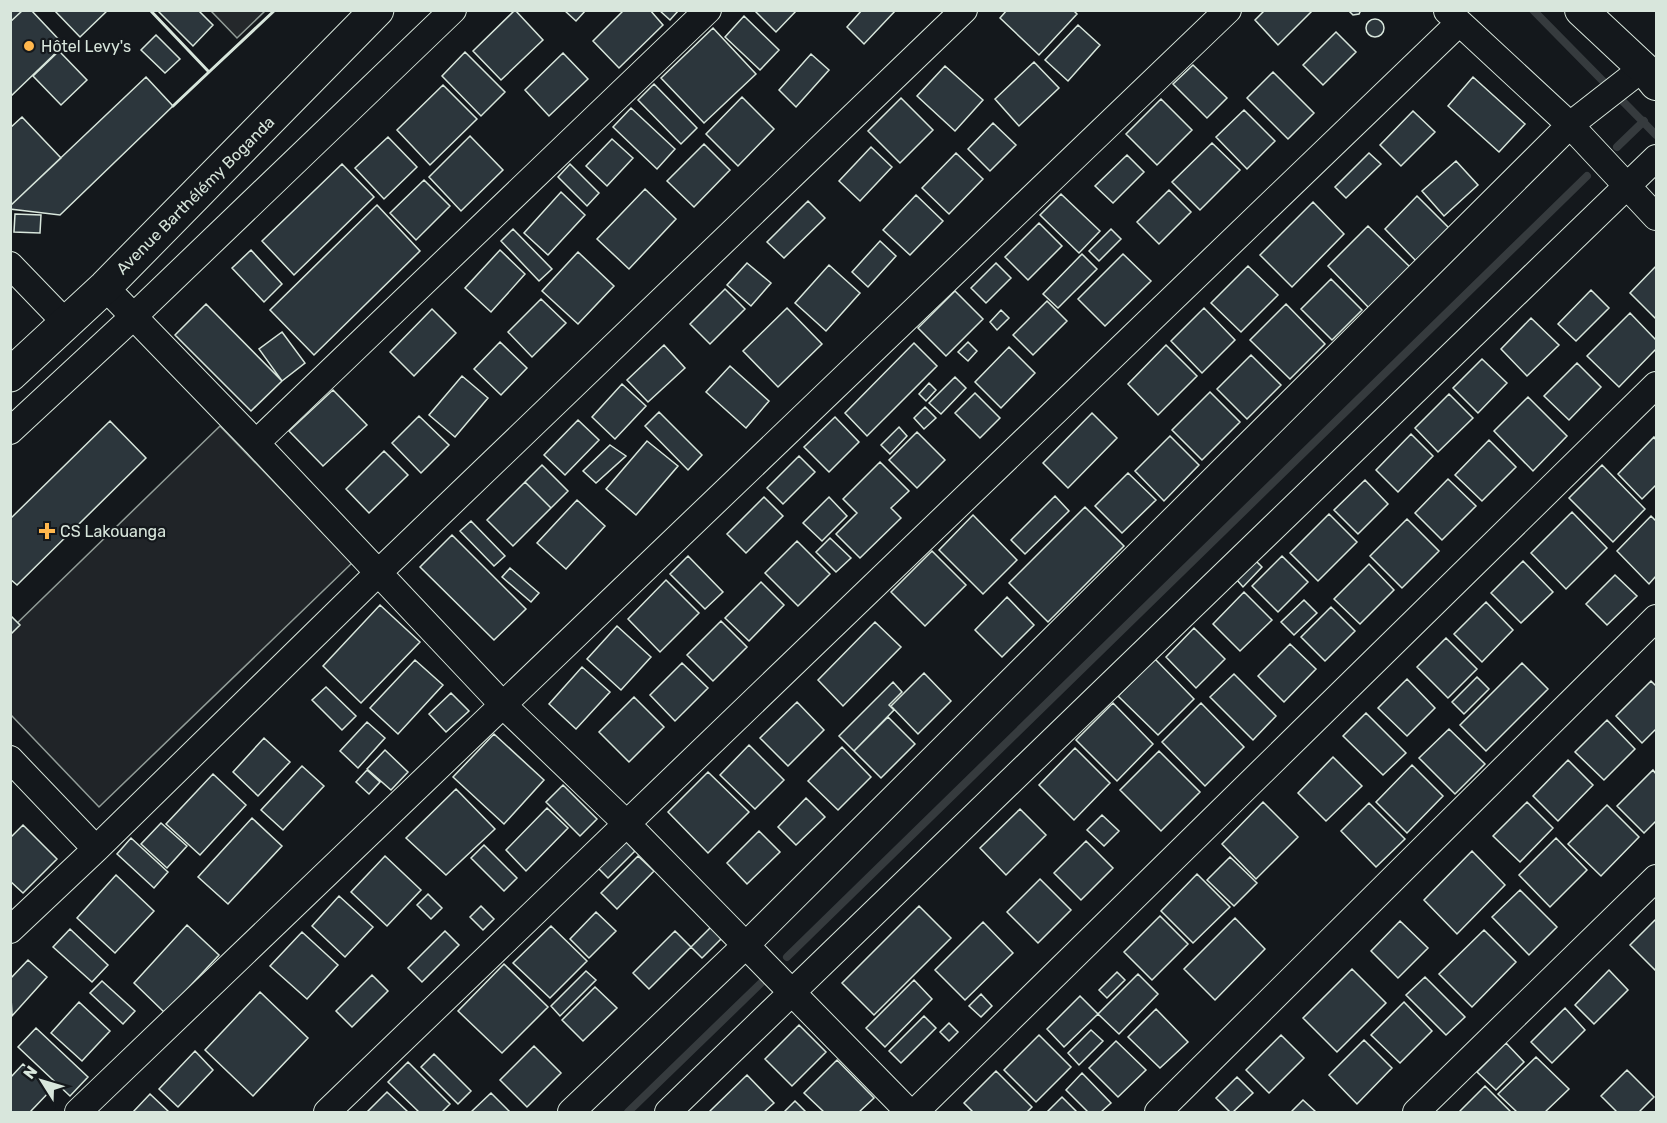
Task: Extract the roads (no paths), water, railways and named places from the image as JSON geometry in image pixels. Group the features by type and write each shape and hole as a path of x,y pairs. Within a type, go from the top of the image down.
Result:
{"main road":[{"name":"Avenue Barthélémy Boganda","path":"10,375 105,287 377,10"}],"street":[{"path":"10,431 133,317 453,10"},
{"path":"256,443 708,10"},
{"path":"10,930 964,10"},
{"path":"78,1113 1228,10"},
{"path":"571,1113 745,946 1570,125 1650,76 1581,10"},
{"path":"327,1113 627,824 1453,17 1570,125 1656,217"},
{"path":"668,1113 1656,158"},
{"path":"10,265 66,323"},
{"path":"105,287 504,706 627,824 909,1113"},
{"path":"915,1113 1656,386"},
{"path":"1158,1113 1656,618"},
{"path":"10,759 96,849"},
{"path":"1416,1113 1656,878"}],"waterway":[{"path":"1533,10 1656,135"},
{"path":"1617,147 1644,121"},
{"path":"787,957 1587,176"},
{"path":"628,1112 761,983"}],"place":[{"name":"Hôtel Levy's","path":"29,46"},
{"name":"CS Lakouanga","path":"47,531"}]}
